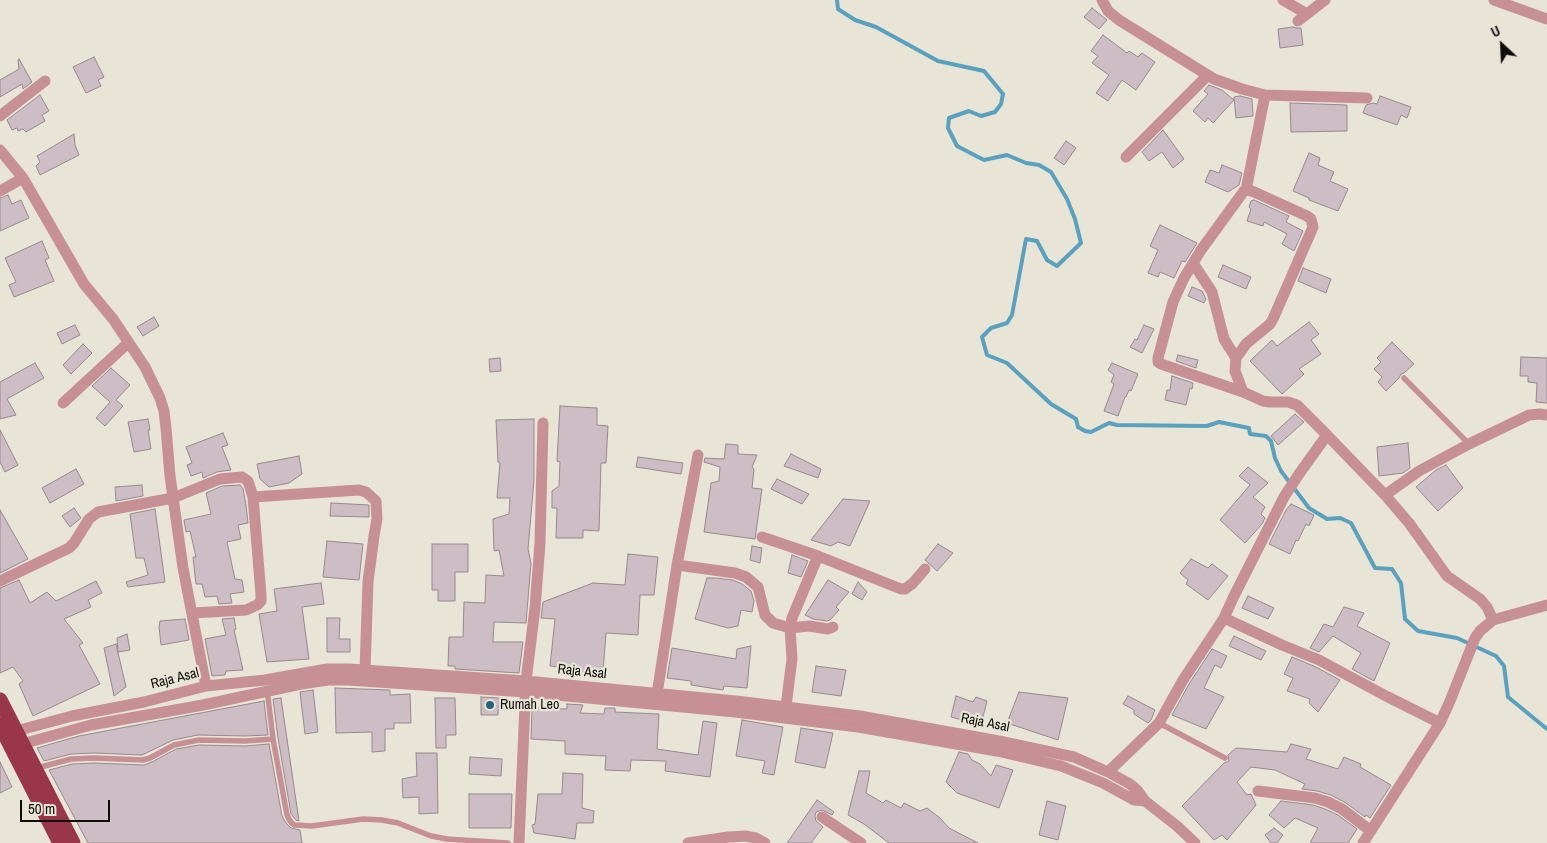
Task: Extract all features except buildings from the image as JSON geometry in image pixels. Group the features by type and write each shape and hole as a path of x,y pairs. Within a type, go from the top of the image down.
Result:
{"highway":[{"path":"0,700 11,737 60,843"},
{"path":"11,737 35,768 73,843"}],"street":[{"path":"1102,0 1108,11 1119,20 1208,75 1233,86 1265,95 1367,98"},
{"path":"1283,0 1302,18 1325,0"},
{"path":"1494,0 1547,19"},
{"path":"1126,157 1208,75"},
{"path":"0,116 45,81"},
{"path":"1265,95 1246,190 1193,263 1173,302 1165,327 1158,362 1263,401 1296,404 1385,495 1409,523 1448,576 1480,599 1487,607 1493,620"},
{"path":"0,150 23,178 80,278 114,319 153,383 164,411 173,498 183,568 194,633 206,686"},
{"path":"0,190 23,178"},
{"path":"1243,392 1235,371 1236,358 1246,344 1270,324 1273,319 1313,227 1311,219 1307,216 1246,190"},
{"path":"1193,263 1212,292 1224,339 1236,358"},
{"path":"63,403 128,343"},
{"path":"1385,495 1419,471 1469,444 1529,415 1547,415"},
{"path":"519,843 526,687 539,553 543,423"},
{"path":"1108,772 1159,723 1183,680 1224,618 1284,497 1327,435"},
{"path":"657,694 677,565 698,455"},
{"path":"0,581 69,548 88,519 98,512 173,498 220,479 242,477 248,481 253,497 260,601 257,605 246,610 192,613"},
{"path":"253,497 359,490 366,492 376,501 377,519 368,582 365,670"},
{"path":"762,537 818,556 901,589 914,583 925,569"},
{"path":"785,713 792,659 790,628 792,618 818,556"},
{"path":"677,565 735,573 746,577 758,587 765,616 773,623 790,628 809,626 828,629 833,627"},
{"path":"1363,843 1440,722 1475,638 1480,631 1493,620 1547,606"},
{"path":"1224,618 1319,660 1440,722"},
{"name":"Raja Asal","path":"11,737 91,725 266,686 327,669 365,670 735,712 869,718 999,741 1074,757 1108,772 1137,790 1144,801 1177,826 1195,843"},
{"name":"Raja Asal","path":"11,737 79,714 144,702 206,686 266,686 338,679 657,694 736,701 785,713 997,751 1072,770 1103,783 1134,800 1144,801"},
{"path":"1258,791 1315,798 1328,802 1342,809 1371,831"},
{"path":"822,818 861,843"},
{"path":"688,843 728,836 745,836 756,838 765,843"}],"lane":[{"path":"1404,378 1469,444"},
{"path":"266,686 273,739 287,815 294,825 312,826 363,819 382,820 398,823 422,833 447,839 508,843"},
{"path":"1159,723 1225,758"},
{"path":"35,768 72,759 143,760 187,741 273,739"}],"waterway":[{"path":"837,0 838,9 855,20 876,27 938,61 984,71 1003,94 1001,104 995,112 981,116 969,111 949,118 948,128 957,146 984,160 1007,155 1026,163 1039,165 1051,172 1067,199 1075,219 1081,243 1057,266 1047,260 1037,241 1026,239 1012,315 1007,323 991,328 982,337 987,355 1007,363 1051,404 1076,419 1078,427 1085,431 1091,432 1109,423 1117,425 1207,426 1219,422 1249,428 1250,434 1266,436 1271,441 1275,458 1281,471 1309,508 1327,519 1340,518 1351,523 1375,568 1392,569 1401,583 1405,619 1418,631 1457,638 1496,656 1504,666 1508,697 1547,729"}],"place":[{"name":"Rumah Leo","path":"490,705"}]}
